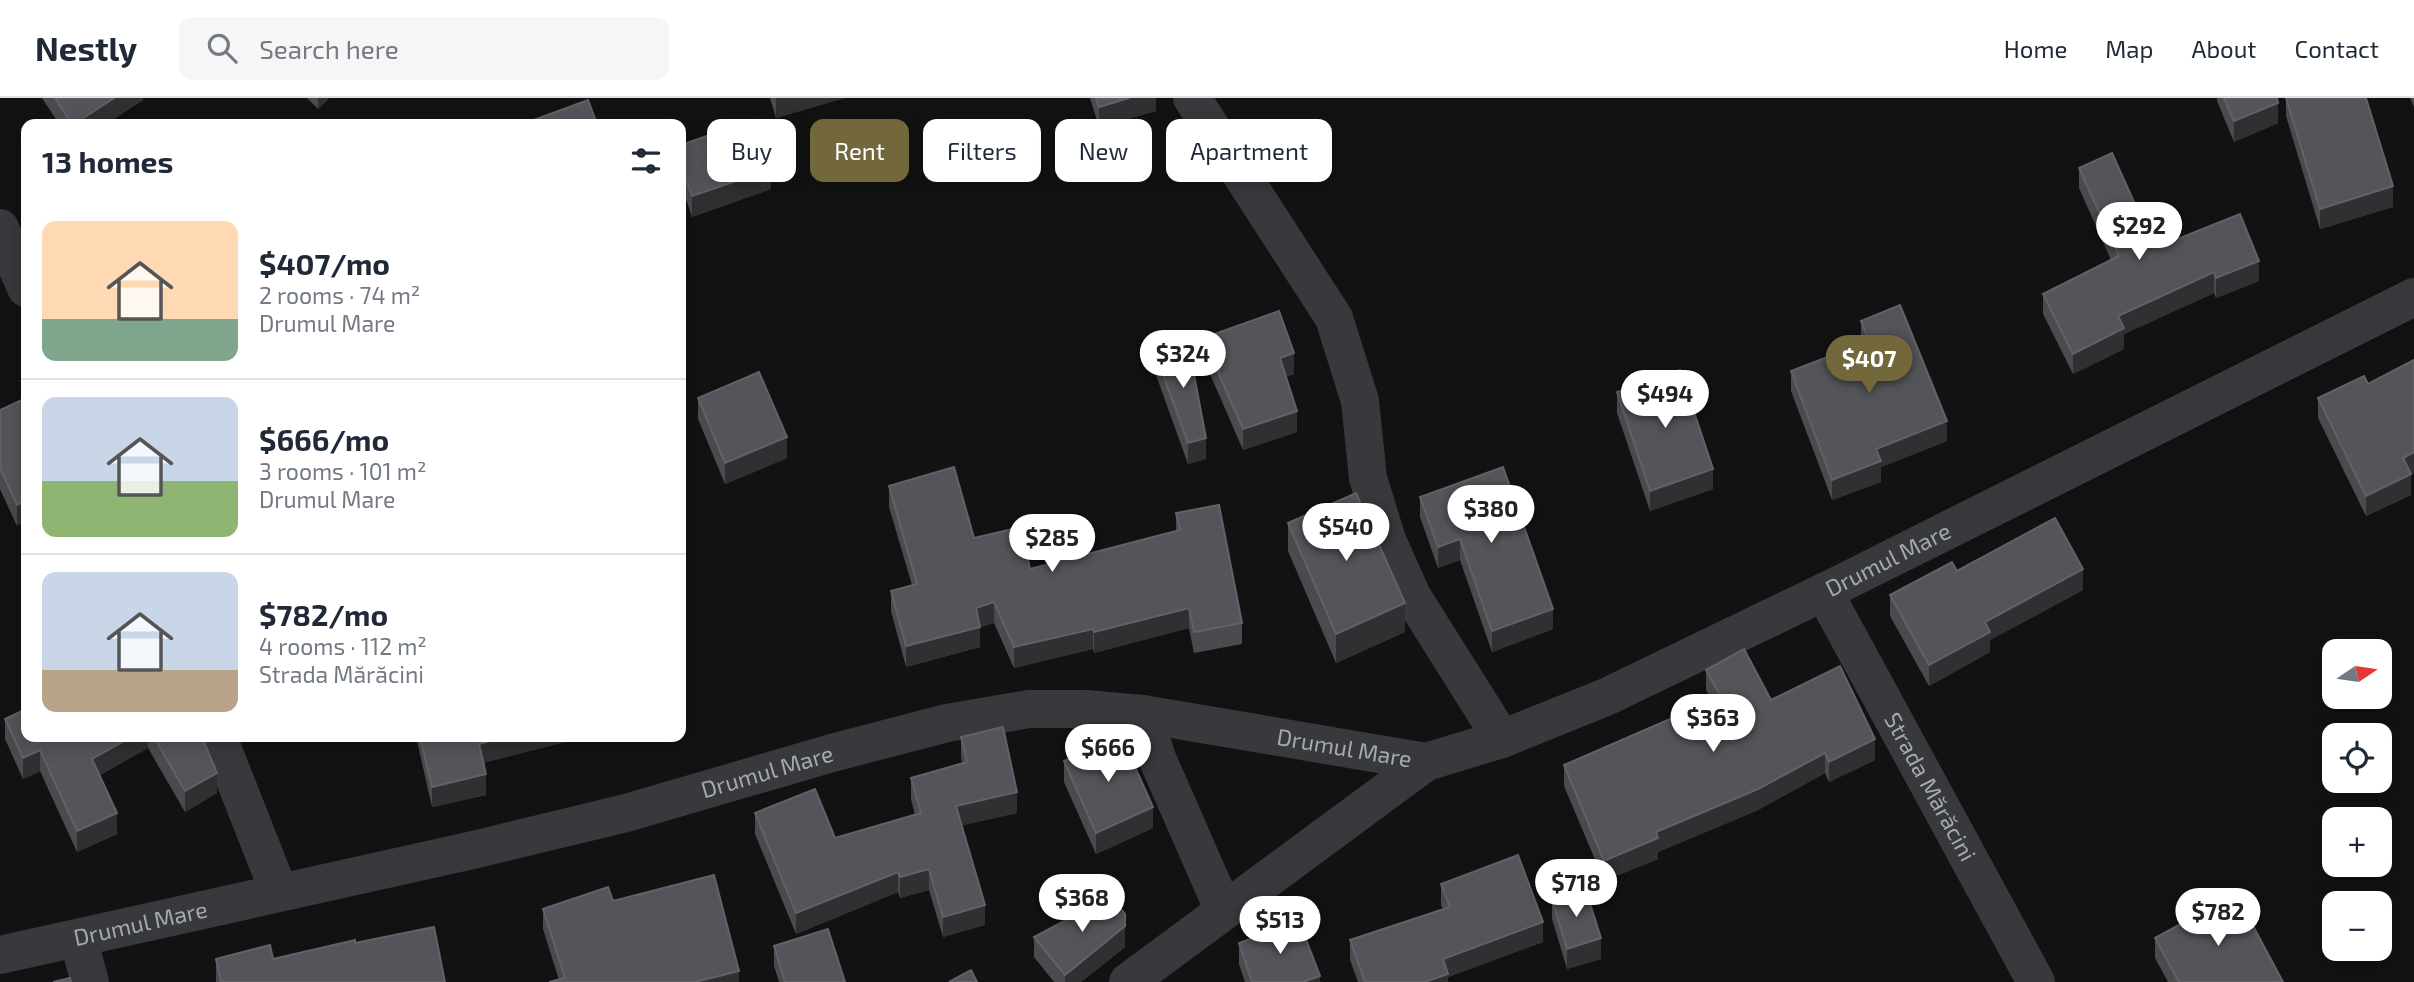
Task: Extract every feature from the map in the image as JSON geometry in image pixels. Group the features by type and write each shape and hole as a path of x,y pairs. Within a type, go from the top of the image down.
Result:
{"street":[{"path":"1192,98 1334,318 1360,401 1368,478 1387,540 1412,596 1502,739"},
{"path":"0,228 21,276"},
{"name":"Drumul Mare","path":"0,955 626,813 832,753 947,723 1029,709 1085,709 1143,714 1426,762 1502,739 1606,697 1824,592 2414,297"},
{"name":"Strada Mărăcini","path":"1824,592 2036,982"},
{"path":"1143,714 1186,827 1224,911"},
{"path":"220,742 279,892"},
{"path":"1128,982 1426,762"},
{"path":"78,938 90,982"}],"building":[{"path":"55,98 114,98 82,119 69,119"},
{"path":"1096,98 1129,98 1099,107"},
{"path":"2224,98 2277,98 2278,103 2234,121"},
{"path":"2286,98 2366,98 2393,186 2320,209"},
{"path":"588,100 595,119 537,119"},
{"path":"707,136 707,182 733,182 692,196 686,179 686,143"},
{"path":"2112,153 2143,222 2154,218 2165,244 2240,214 2259,261 2216,278 2214,272 2118,316 2124,328 2073,354 2043,294 2119,256 2079,168"},
{"path":"1900,305 1947,421 1876,449 1881,461 1832,480 1791,371 1869,341 1861,321"},
{"path":"1279,311 1294,353 1280,358 1297,411 1243,429 1203,338"},
{"path":"1188,343 1206,438 1188,443 1156,355"},
{"path":"2414,360 2414,452 2403,458 2411,474 2366,496 2318,398 2364,376 2368,384"},
{"path":"1680,370 1713,469 1650,491 1617,392"},
{"path":"759,372 787,437 725,463 698,398"},
{"path":"21,400 21,503 17,505 0,468 0,410"},
{"path":"954,467 974,538 1021,527 1030,569 1180,530 1176,513 1219,505 1242,623 1194,632 1189,608 1094,632 1093,629 1014,647 994,602 976,608 980,627 906,646 891,591 917,584 889,486"},
{"path":"1503,467 1553,609 1492,631 1460,539 1438,547 1420,497"},
{"path":"1356,493 1405,603 1336,634 1288,523"},
{"path":"2055,518 2083,569 1985,622 1990,632 1929,665 1890,595 1952,562 1957,571"},
{"path":"1744,649 1771,700 1840,666 1875,739 1829,762 1825,753 1758,789 1656,832 1658,838 1604,861 1564,765 1721,697 1706,670"},
{"path":"21,711 21,742 122,742 92,759 117,813 77,831 40,750 23,758 5,719"},
{"path":"1003,727 1017,792 956,806 985,905 943,917 929,869 900,877 898,872 796,913 755,813 815,789 835,838 921,813 911,778 967,762 961,737"},
{"path":"1121,736 1153,807 1096,833 1064,761"},
{"path":"157,742 204,742 217,773 185,791"},
{"path":"421,742 486,742 479,744 486,774 432,787"},
{"path":"1518,855 1543,922 1443,959 1448,974 1425,982 1365,982 1350,940 1450,907 1441,884"},
{"path":"714,875 739,971 695,982 549,982 565,978 543,909 608,887 613,901"},
{"path":"1585,888 1601,938 1567,949 1552,899"},
{"path":"2236,894 2283,982 2179,982 2155,938"},
{"path":"1111,896 1125,914 1125,926 1065,975 1034,937"},
{"path":"1299,921 1320,976 1303,982 1252,982 1239,943"},
{"path":"434,927 445,982 221,982 216,959 270,945 273,959 355,940 355,943"},
{"path":"828,929 845,982 785,982 774,946"},
{"path":"971,970 977,982 949,982"},
{"path":"70,978 71,982 53,982"}]}
